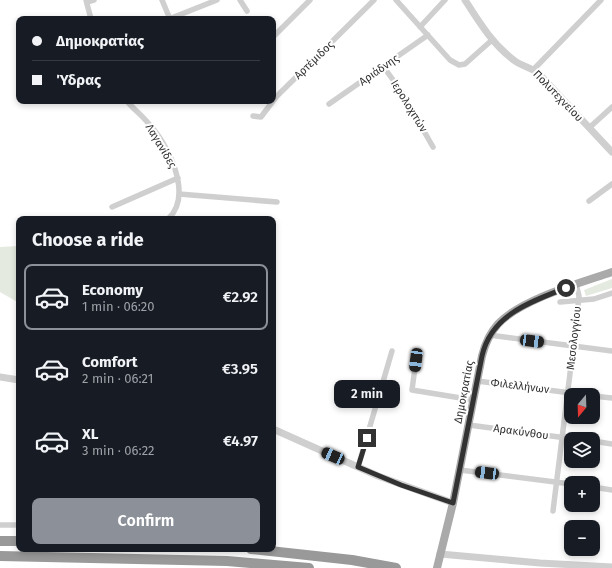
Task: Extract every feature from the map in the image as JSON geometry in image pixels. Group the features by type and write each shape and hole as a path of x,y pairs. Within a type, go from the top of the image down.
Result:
{"highway":[{"path":"0,541 16,541"},
{"path":"276,552 352,560 396,568"},
{"path":"0,556 227,561 309,568"}],"main road":[{"name":"Δημοκρατίας","path":"438,568 460,470 484,346 490,335 499,322 519,309 576,284 612,272"}],"street":[{"path":"90,16 87,1 94,0"},
{"path":"162,0 168,16"},
{"path":"177,16 217,0"},
{"path":"240,0 247,11"},
{"path":"276,33 310,0"},
{"name":"Αρτέμιδος","path":"276,97 374,0"},
{"path":"396,0 450,60 460,65 468,62 492,40"},
{"path":"420,27 445,0"},
{"path":"534,69 601,0"},
{"name":"Πολυτεχνείου","path":"468,2 492,40 516,62 534,69 547,81 612,152"},
{"name":"Αριάδνης","path":"329,104 428,35"},
{"name":"Ιερολοχιτών","path":"383,66 401,91 434,147"},
{"name":"Λαγανίδες","path":"130,104 154,130 169,157 178,178 179,194 176,209 170,216"},
{"name":"Αρτέμιδος","path":"254,116 261,117 271,104"},
{"path":"589,128 612,107"},
{"path":"112,207 178,178"},
{"path":"589,201 612,184"},
{"path":"179,194 277,202"},
{"name":"Μεσολογγίου","path":"569,388 579,292 576,284"},
{"path":"560,302 578,301 612,293"},
{"path":"490,335 612,351"},
{"path":"358,467 392,351"},
{"path":"416,360 412,390 473,400"},
{"path":"0,377 16,380"},
{"name":"Φιλελλήνων","path":"477,381 564,392"},
{"path":"600,397 612,398"},
{"name":"Μεσολογγίου","path":"553,511 564,423"},
{"name":"Αρακύνθου","path":"469,425 562,438"},
{"path":"276,431 398,484 453,503"},
{"path":"600,442 612,444"},
{"path":"460,470 564,483"},
{"path":"600,488 612,490"},
{"path":"0,525 15,526"},
{"path":"440,554 540,563 612,567"}],"shaded area":[{"path":"16,246 16,301 0,292 0,247"},
{"path":"612,279 612,288 586,296 584,290"}],"route":[{"path":"367,438 358,467 401,485 453,503 484,346 488,338 499,322 507,316 532,302 566,288"}]}
